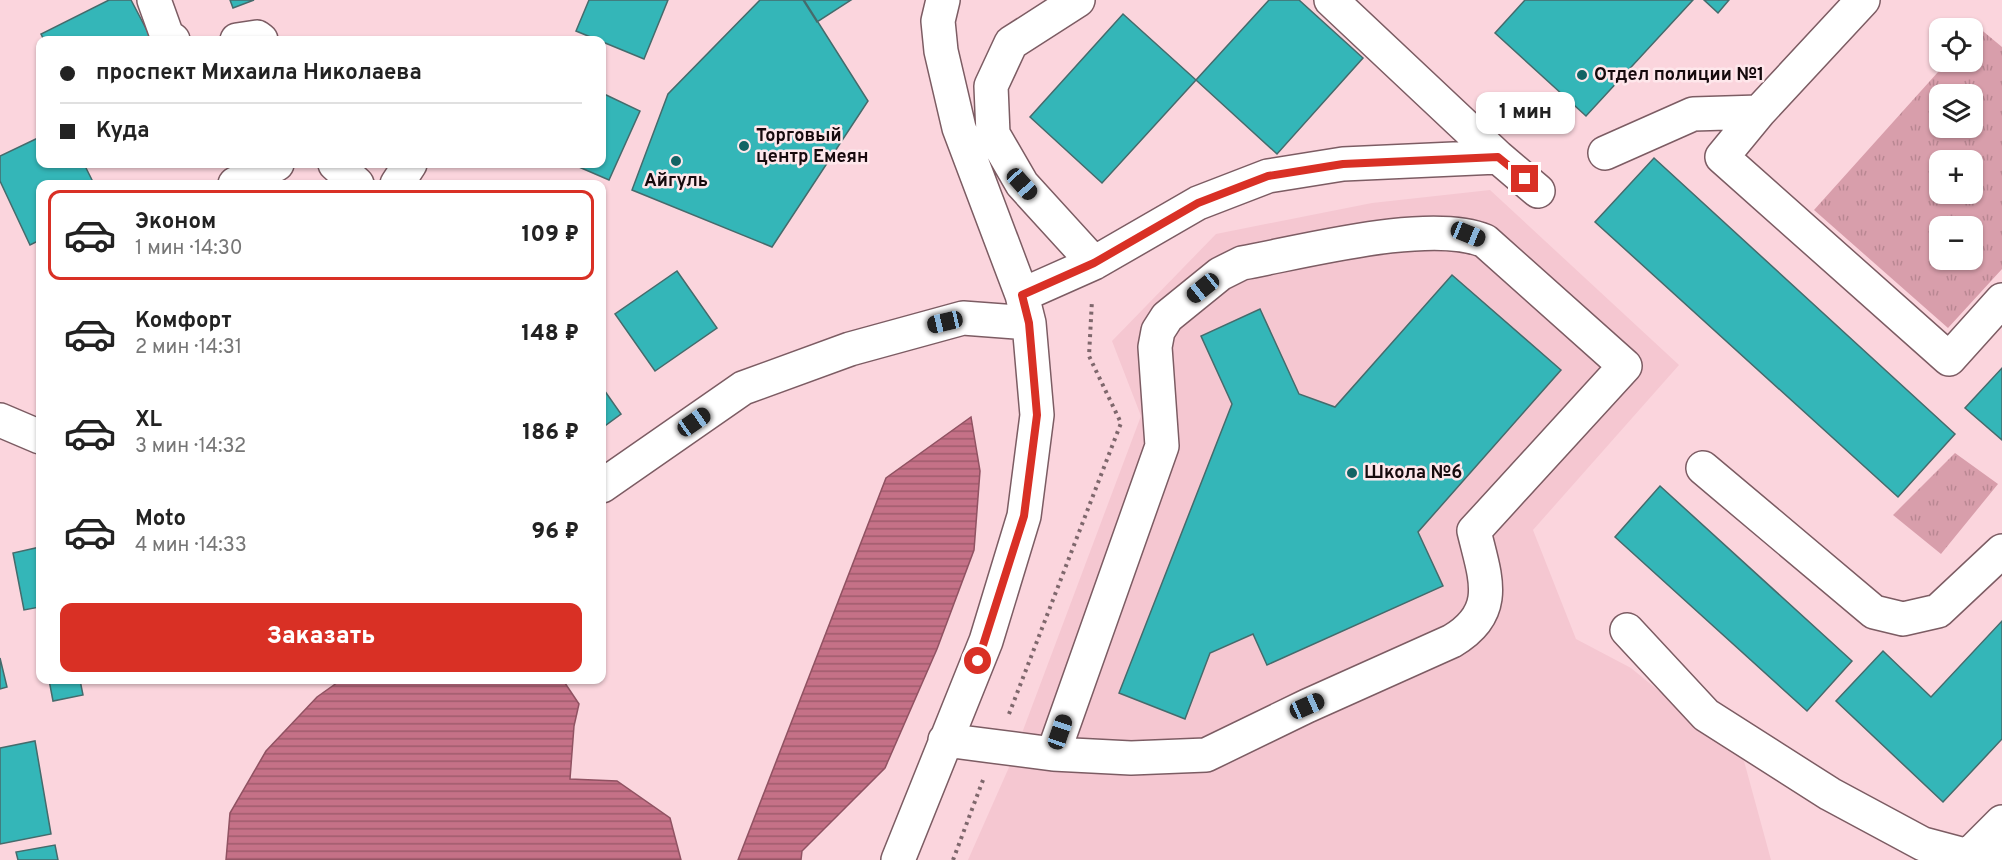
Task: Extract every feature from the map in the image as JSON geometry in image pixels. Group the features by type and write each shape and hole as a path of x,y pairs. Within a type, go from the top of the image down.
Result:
{"street":[{"path":"154,0 167,36"},
{"path":"1078,0 1011,43 991,86 993,134 1022,184 1094,263"},
{"path":"1331,0 1498,157 1538,191"},
{"path":"1863,0 1759,112 1722,157 1949,359 2002,300"},
{"path":"898,860 986,641 1024,516 1037,415 1026,309 959,128 932,7"},
{"path":"1605,153 1693,114 1759,112"},
{"path":"606,483 752,385 850,349 963,318 1026,309 1094,263 1198,203 1268,176 1343,164 1498,157"},
{"path":"243,180 269,168"},
{"path":"339,168 353,180"},
{"path":"945,740 1053,754 1131,758 1206,755 1466,632 1479,617 1487,600 1487,583 1474,531 1625,366 1494,248 1468,234 1400,235 1242,263 1220,274 1167,317 1158,331 1155,347 1162,446 1053,754"},
{"path":"0,420 36,435"},
{"path":"1703,468 1874,612 1902,619 1938,611 2002,551"},
{"path":"1627,630 1706,715 1830,794 1923,844 1968,856 2002,857"},
{"path":"1968,856 2002,822"}],"path":[{"path":"953,860 1121,423 1089,356 1094,263"}],"shaded area":[{"name":"Школа №6","path":"1490,190 1679,365 1533,530 1576,639 1631,668 1744,761 1771,860 968,860 1010,765 1141,416 1112,341 1216,234 1372,203"},
{"path":"971,417 980,471 974,550 937,649 885,768 802,851 801,860 738,860 886,478"},
{"path":"335,684 566,684 579,704 574,726 570,779 617,781 670,818 681,860 226,860 230,813 266,751 317,697"}],"green space":[{"path":"1983,31 2002,47 2002,269 1948,328 1814,210 1938,72 1983,72"},
{"path":"1955,453 1998,484 1941,554 1893,515"}],"building":[{"path":"109,0 131,0 150,36 42,36 41,34"},
{"path":"230,0 254,0 233,8"},
{"path":"589,0 668,0 644,59 606,43 606,36 588,36 576,31"},
{"name":"Торговый центр Емеян","path":"760,0 804,0 868,101 772,247 632,190 668,94"},
{"path":"803,0 851,0 817,22"},
{"path":"1269,0 1299,0 1363,58 1277,154 1196,80"},
{"name":"Отдел полиции №1","path":"1525,0 1693,0 1586,116 1495,33"},
{"name":"Отдел полиции №1","path":"1704,0 1729,0 1718,13"},
{"path":"1123,14 1196,80 1102,183 1030,117"},
{"path":"606,95 640,111 609,180 581,168 606,168"},
{"path":"36,139 36,168 86,168 92,180 36,180 36,242 30,245 0,181 0,156"},
{"path":"1654,158 1955,434 1898,497 1595,222"},
{"path":"677,271 717,328 655,371 615,314"},
{"name":"Школа №6","path":"1452,275 1561,370 1418,532 1443,586 1267,665 1253,634 1210,653 1185,719 1119,693 1232,404 1201,336 1260,309 1299,394 1335,407"},
{"path":"2002,368 2002,440 1965,408"},
{"path":"606,393 621,414 606,425"},
{"path":"1660,486 1852,661 1807,711 1615,537"},
{"path":"36,548 36,608 24,610 13,553"},
{"path":"2002,621 2002,739 1943,802 1836,701 1883,651 1931,697"},
{"path":"0,658 7,687 0,689"},
{"path":"50,684 81,684 83,695 53,701"},
{"path":"35,741 51,834 0,844 0,748"},
{"path":"55,845 58,860 18,860 16,852"}],"place":[{"name":"Отдел полиции №1","path":"1582,75"},
{"name":"Торговый центр Емеян","path":"744,146"},
{"name":"Айгуль","path":"676,161"},
{"name":"Школа №6","path":"1352,473"}],"route":[{"path":"978,661 1024,516 1037,415 1029,323 1022,295 1094,263 1198,203 1268,176 1343,164 1498,157 1525,179"}]}
